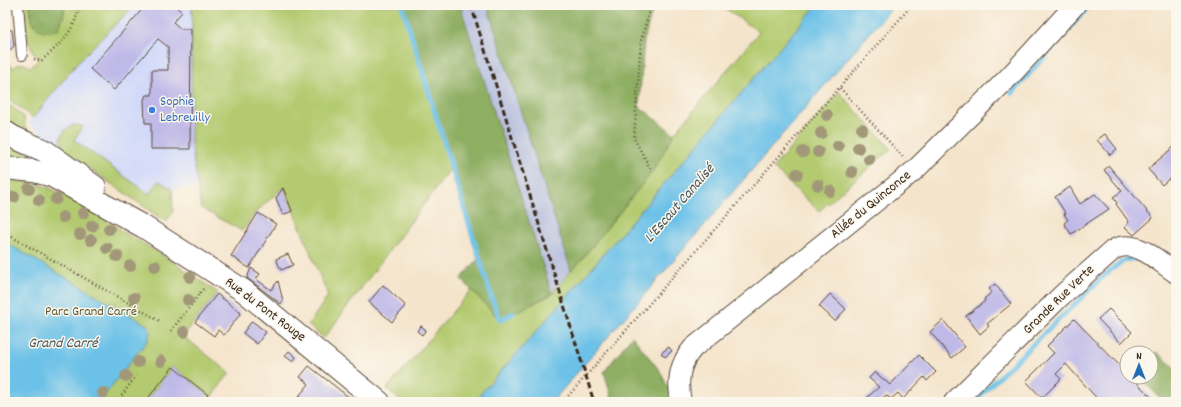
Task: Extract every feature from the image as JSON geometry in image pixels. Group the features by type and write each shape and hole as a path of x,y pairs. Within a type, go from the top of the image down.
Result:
{"main road":[{"name":"Rue du Pont Rouge","path":"5,132 51,156 83,178 144,227"},
{"name":"Rue du Pont Rouge","path":"5,168 34,171 52,176 144,227 244,291 379,402"}],"street":[{"name":"Allée du Quinconce","path":"681,402 678,390 681,367 693,348 915,170 1011,75 1075,5"},
{"name":"Grande Rue Verte","path":"954,402 1062,295 1113,250 1126,246 1138,249 1176,273"}],"lane":[{"path":"18,5 22,55"}],"path":[{"path":"22,55 41,61 63,41 75,25 79,5"},
{"path":"651,5 641,41 634,138 652,172"},
{"path":"563,402 912,5"},
{"path":"840,88 915,170"},
{"path":"5,233 160,321"},
{"path":"171,331 215,273"},
{"path":"117,402 136,376"}],"shaded area":[{"path":"135,5 192,5 191,142 198,187 172,189 173,212 103,179 37,131 29,123 79,61"},
{"path":"460,5 487,5 571,270 552,294"}],"green space":[{"path":"24,5 30,5 32,24 63,18 65,5 113,5 124,8 127,5 135,5 79,61 33,118 5,96 5,61 14,68 18,64 24,64 31,67 39,59 28,41"},
{"path":"30,5 65,5 63,18 58,30 39,30 32,19"},
{"path":"192,5 402,5 451,168 324,338 308,325 328,296 284,187 257,211 242,231 201,208 191,142"},
{"path":"402,5 460,5 552,294 500,320 461,279 479,258"},
{"path":"487,5 654,5 644,40 639,106 674,134 652,172 577,265 571,270"},
{"path":"728,5 817,5 603,255 473,402 402,402 387,389 472,289 500,320 552,294 571,270 577,265 652,172 674,134 759,32 726,9"},
{"path":"839,92 891,149 819,211 773,168"},
{"path":"5,101 24,117 25,127 42,141 5,125"},
{"path":"73,125 83,126 74,140 149,194 159,181 172,189 173,212 166,222 63,150 60,139 64,131"},
{"path":"5,142 44,162 5,159"},
{"name":"Parc Grand Carré","path":"5,181 24,181 43,186 79,203 131,237 183,268 218,293 183,336 230,373 211,397 173,367 145,402 5,402"},
{"path":"632,336 660,371 675,402 613,402 604,372"},
{"path":"1159,354 1176,369 1176,402 1164,402 1147,385 1159,385"}],"water":[{"name":"L'Escaut Canalisé","path":"817,5 894,5 552,402 473,402 603,255"},
{"name":"Grand Carré","path":"5,242 149,326 150,332 148,340 99,402 5,402"}],"building":[{"path":"146,5 174,5 182,12 173,22 181,29 191,29 190,149 151,149 151,123 145,123 144,100 146,95 152,95 152,70 168,70 168,47 158,39 114,90 90,69"},
{"path":"5,30 12,30 14,46 5,56"},
{"path":"1105,134 1117,149 1110,155 1097,140"},
{"path":"1176,145 1176,173 1162,185 1148,169"},
{"path":"1109,166 1153,218 1134,235 1125,227 1129,222 1116,204 1117,203 1113,197 1122,191 1104,170"},
{"path":"1070,187 1080,204 1095,194 1109,209 1071,234 1064,223 1068,220 1064,214 1066,214 1055,197"},
{"path":"283,188 292,211 283,215 276,198"},
{"path":"258,213 276,224 249,268 231,256"},
{"path":"288,254 293,265 281,270 276,259"},
{"path":"251,268 260,274 256,279 271,290 278,281 283,301 281,304 247,278"},
{"path":"995,284 1011,304 987,324 989,326 980,334 966,316 985,301 984,299 992,292 989,289"},
{"path":"383,285 406,306 392,322 369,302"},
{"path":"217,294 241,313 224,335 218,330 214,336 195,322"},
{"path":"830,294 846,309 835,321 819,306"},
{"path":"1109,309 1132,332 1121,343 1098,319"},
{"path":"1074,319 1119,365 1119,385 1139,385 1156,402 1100,402 1066,364 1056,374 1061,379 1042,398 1026,381 1054,353 1047,346"},
{"path":"943,320 965,347 952,358 930,332"},
{"path":"252,321 266,332 257,344 243,333"},
{"path":"421,326 426,330 422,335 417,331"},
{"path":"669,347 672,351 665,357 661,353"},
{"path":"289,351 296,357 293,362 285,356"},
{"path":"919,355 936,372 927,381 924,377 903,399 898,393 891,399 886,395 879,402 862,402 879,387 869,378 875,372 890,385"},
{"path":"309,366 355,402 294,402 309,384 300,377"},
{"path":"173,367 208,395 203,402 145,402"}],"waterway":[{"path":"402,5 492,299 500,320 513,313"},
{"path":"1012,93 1090,5"},
{"path":"973,402 1106,274 1122,262 1131,259 1141,260"},
{"path":"1168,278 1176,284"}],"railway":[{"path":"471,5 594,402"}],"place":[{"name":"Sophie Lebreuilly","path":"152,110"}]}
